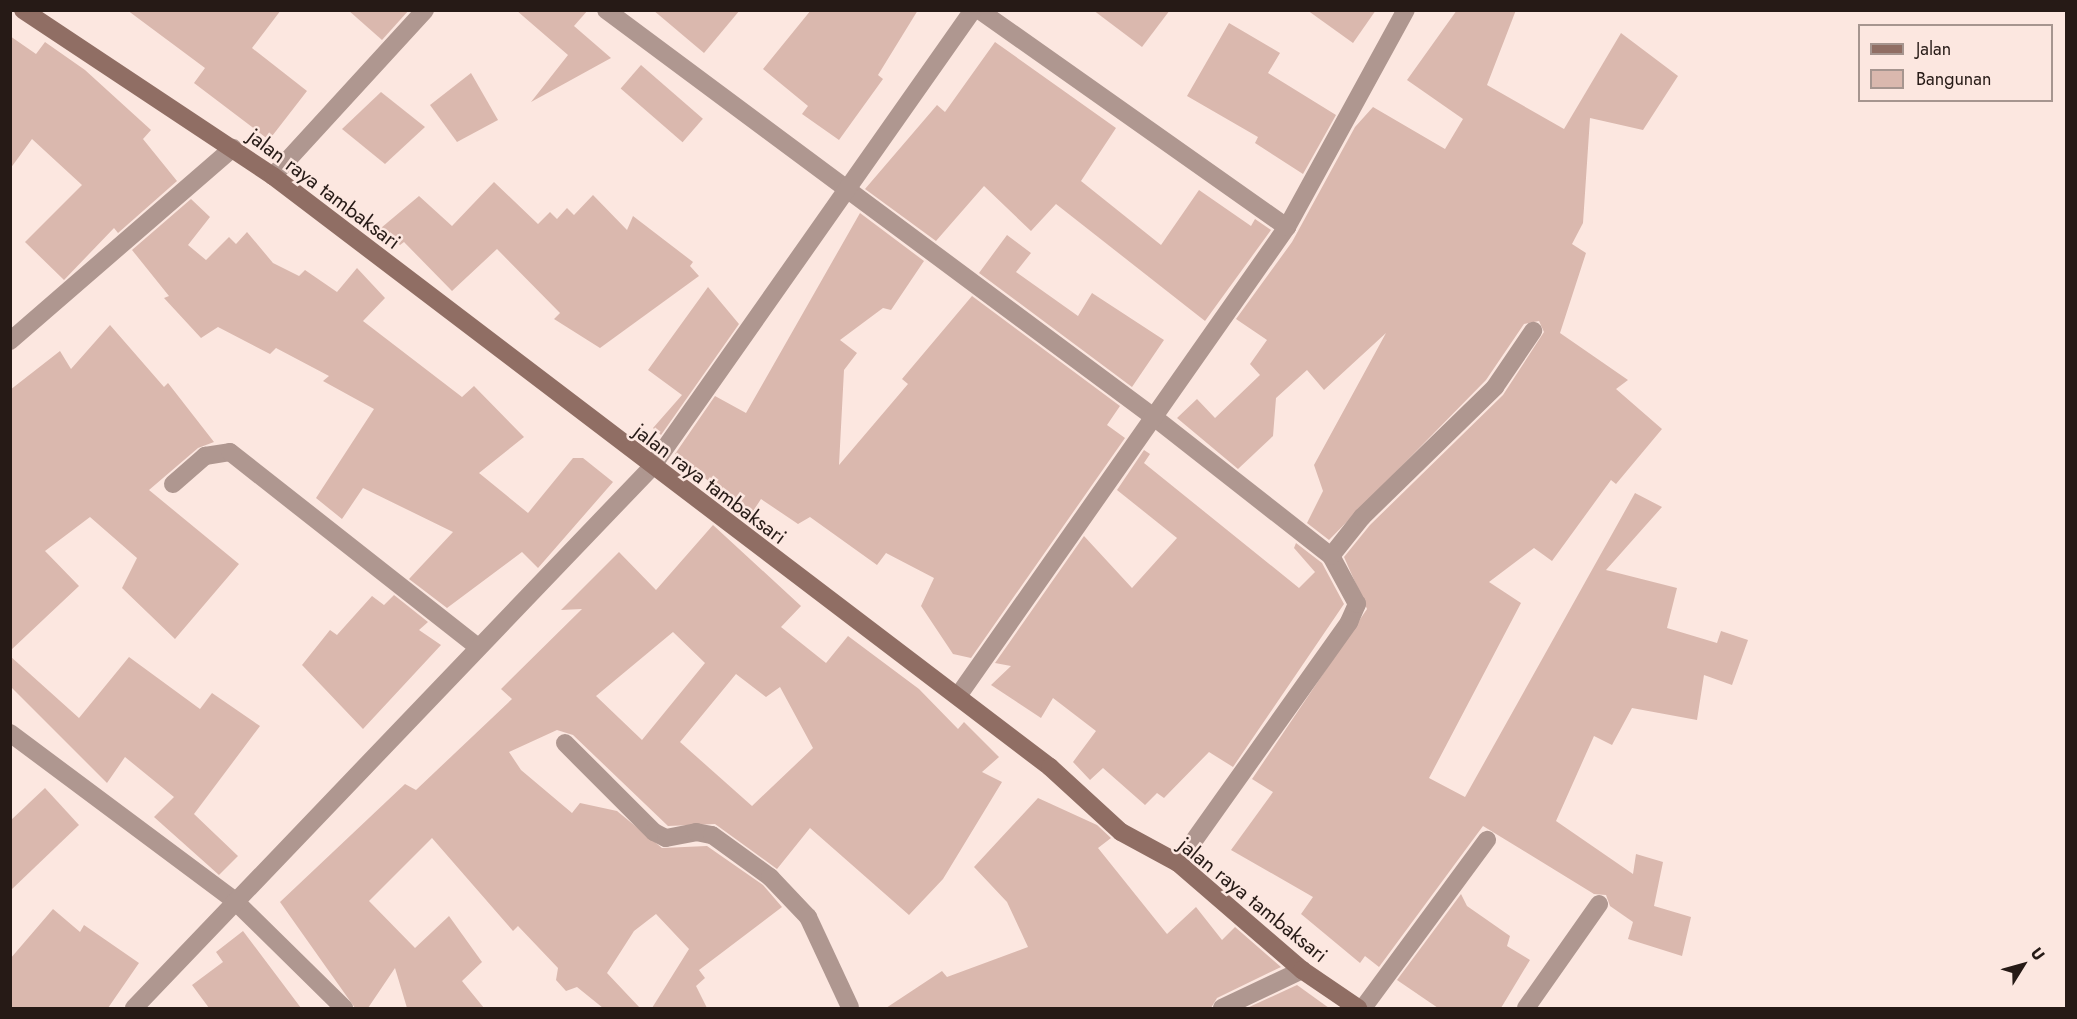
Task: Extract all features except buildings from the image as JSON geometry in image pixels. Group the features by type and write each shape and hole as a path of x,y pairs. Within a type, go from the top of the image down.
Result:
{"street":[{"name":"jalan raya tambaksari","path":"23,10 273,176 651,468 1050,767 1121,832 1178,863 1302,970 1358,1008"},
{"path":"273,176 425,10"},
{"path":"606,10 1155,418 1331,556 1357,604 1349,622 1178,863"},
{"path":"134,1008 651,468 850,191 973,10"},
{"path":"979,10 1287,227"},
{"path":"958,696 1287,227 1406,10"},
{"path":"10,341 233,148"},
{"path":"1331,556 1362,516 1495,387 1533,332"},
{"path":"173,484 205,456 230,452 478,647"},
{"path":"10,733 235,901 344,1008"},
{"path":"565,744 654,832 666,838 696,832 712,836 770,877 807,917 850,1008"},
{"path":"1363,1008 1486,840"},
{"path":"1526,1008 1599,904"},
{"path":"1222,1008 1302,970"}]}
